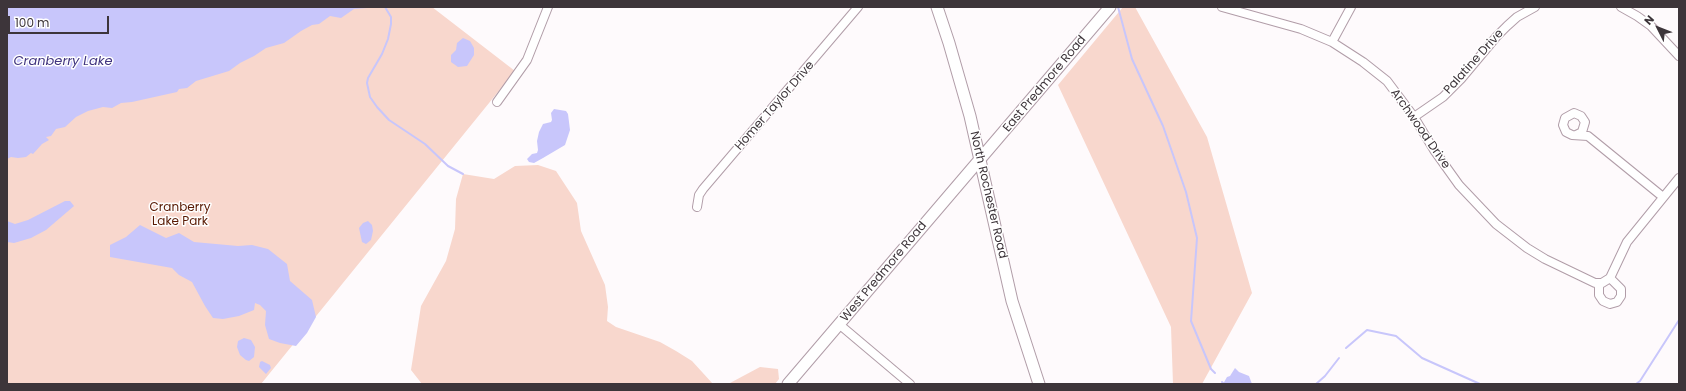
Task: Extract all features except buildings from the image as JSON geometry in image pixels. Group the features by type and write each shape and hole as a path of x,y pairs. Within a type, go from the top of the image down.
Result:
{"street":[{"path":"497,102 527,60 548,7"},
{"name":"Homer Taylor Drive","path":"697,207 699,195 703,189 858,7"},
{"name":"North Rochester Road","path":"937,7 950,43 970,116 1012,301 1039,384"},
{"name":"East Predmore Road","path":"980,161 1110,7"},
{"name":"Archwood Drive","path":"1222,7 1302,29 1332,42 1363,62 1386,81 1414,117 1434,150 1459,185 1496,224 1527,248 1545,259 1598,283"},
{"path":"1332,42 1351,7"},
{"name":"Palatine Drive","path":"1414,117 1443,97 1461,79 1496,36 1507,26 1517,17 1535,7"},
{"path":"1620,7 1637,16 1651,26 1679,56"},
{"path":"1588,136 1576,136 1569,134 1564,129 1565,118 1571,114 1578,114 1584,119 1588,136 1663,197"},
{"path":"1576,136 1582,132 1585,126"},
{"name":"West Predmore Road","path":"788,384 980,161"},
{"path":"1610,278 1621,289 1621,296 1617,302 1610,304 1603,301 1600,295 1598,283 1605,282 1610,278 1627,242 1679,178"},
{"path":"840,325 910,384"}],"green space":[{"name":"Cranberry Lake Park","path":"134,7 432,7 515,71 261,384 7,384 7,149"},
{"path":"1123,7 1135,7 1207,137 1252,293 1202,384 1173,384 1171,327 1058,85"},
{"path":"538,165 556,171 577,203 581,231 605,285 608,307 607,321 616,327 660,342 676,351 692,361 713,384 422,384 411,370 421,306 446,261 455,229 456,199 463,174 494,179 515,166"},
{"path":"760,367 778,369 779,379 775,384 718,384 730,383"}],"water":[{"name":"Cranberry Lake","path":"7,7 369,7 354,9 341,18 330,16 319,24 312,25 301,31 284,43 266,48 229,71 196,81 187,88 179,89 177,92 121,103 112,108 103,107 88,111 76,117 65,127 56,129 51,136 46,137 49,140 42,144 33,154 31,153 26,157 11,157 7,159"},
{"path":"463,38 470,41 474,48 474,55 467,66 458,67 451,62 451,55 456,50 457,43"},
{"path":"554,109 566,111 568,114 570,130 565,145 534,163 529,162 527,159 532,154 537,153 538,150 537,141 539,132 543,124 551,122 551,113"},
{"path":"65,201 70,201 74,206 46,230 31,238 14,243 7,242 7,221 15,224 28,220"},
{"path":"368,221 372,225 373,231 371,240 366,244 362,242 359,228 363,223"},
{"path":"140,225 166,238 179,233 194,242 238,246 252,245 268,249 287,264 290,281 312,300 316,317 307,333 296,346 269,339 265,325 266,311 260,305 255,303 254,310 239,316 223,319 213,318 192,282 179,275 172,268 110,257 110,245 126,237"},
{"path":"244,338 251,340 255,347 254,357 249,361 240,355 237,347 238,341"},
{"path":"262,361 270,365 271,368 266,374 259,367 260,362"},
{"path":"1235,368 1239,372 1249,376 1252,384 1223,384"}],"waterway":[{"path":"385,7 391,17 391,24 388,39 382,54 368,78 367,83 370,97 389,120 425,144 448,166 463,174"},
{"path":"1118,7 1132,59 1163,126 1186,192 1197,238 1191,321 1211,369 1215,373"},
{"path":"1636,384 1640,381 1679,320"},
{"path":"1346,348 1367,330 1396,336 1422,358 1480,384"},
{"path":"1316,384 1325,376 1339,358"}]}
